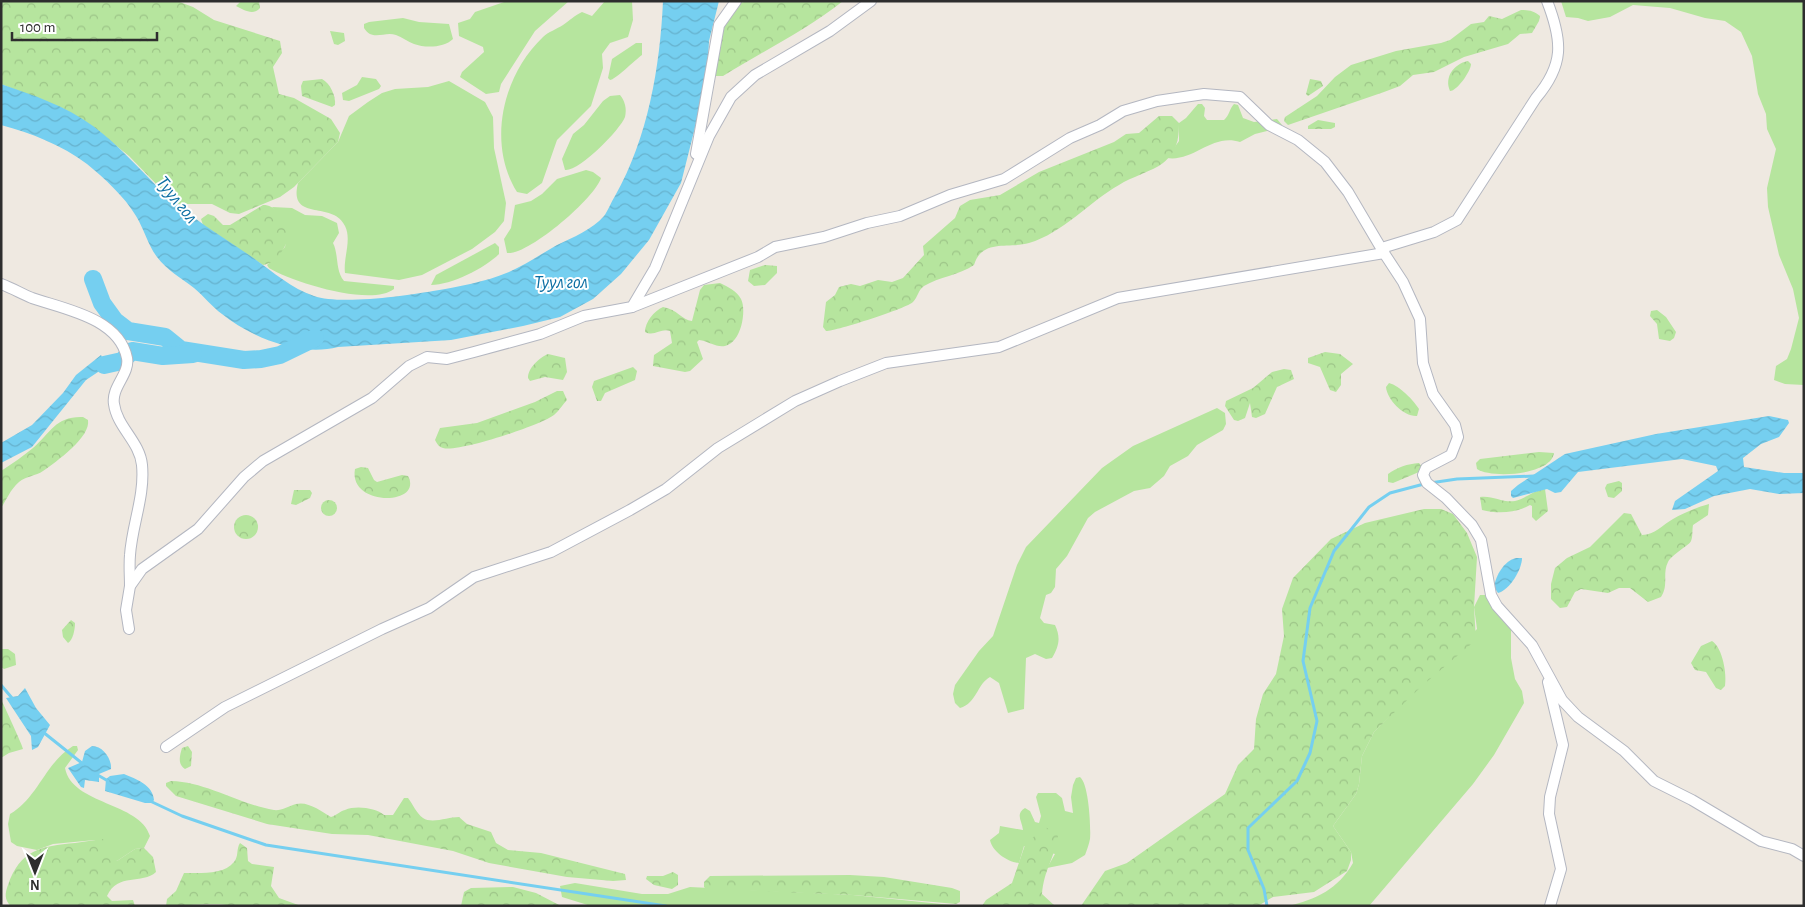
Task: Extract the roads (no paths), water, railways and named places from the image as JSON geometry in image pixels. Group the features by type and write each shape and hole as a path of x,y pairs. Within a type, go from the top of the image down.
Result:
{"street":[{"path":"692,173 719,24 736,1"},
{"path":"632,307 655,268 692,173 709,136 731,97 755,75 830,31 871,1"},
{"path":"1384,253 1385,247 1434,232 1457,220 1536,98 1550,81 1557,67 1558,44 1547,1"},
{"path":"130,586 142,569 198,529 262,461 372,398 409,366 427,357 448,359 540,334 584,316 632,307 758,257 775,247 824,237 867,223 900,216 950,195 1004,179 1070,138 1100,125 1124,111 1157,101 1204,94 1240,98 1269,125 1298,140 1325,162 1348,192 1403,282 1420,319 1423,363 1433,394 1455,425 1458,438 1451,456 1426,468 1423,475 1427,483 1472,524 1481,540 1491,595 1497,606 1532,644 1562,700 1598,733 1624,751 1654,781 1692,800 1761,841 1792,849 1804,856"},
{"path":"166,747 224,707 382,629 429,608 474,577 551,552 630,510 666,489 718,448 796,401 840,381 886,363 998,347 1118,298 1384,253"},
{"path":"1,284 102,325 119,339 127,357 127,368 119,382 113,402 118,422 135,444 142,464 141,491 130,555 130,586 126,610 129,629"},
{"path":"1546,669 1563,745 1550,797 1549,814 1560,869 1550,906"}],"water":[{"name":"Туул гол","path":"663,1 719,1 709,41 707,80 681,183 649,240 621,274 593,299 560,317 451,340 308,349 277,343 247,331 222,314 194,288 165,266 157,257 139,221 126,202 87,164 46,140 1,125 1,84 37,97 83,119 112,141 163,192 184,210 290,284 314,296 325,299 356,300 452,288 491,279 515,269 588,229 607,212 626,174 644,126 659,51"},
{"path":"101,355 104,361 101,370 86,380 32,447 1,463 1,443 32,425 63,393 76,375"},
{"path":"1769,416 1788,420 1789,423 1779,437 1761,444 1743,458 1744,467 1784,473 1804,473 1804,493 1779,494 1750,489 1714,496 1685,509 1672,510 1675,501 1718,471 1716,466 1682,459 1578,472 1561,492 1555,493 1547,489 1513,498 1511,496 1511,491 1518,485 1565,454 1656,434"},
{"path":"1516,558 1522,558 1518,573 1507,588 1498,593 1494,587 1499,573 1504,565"},
{"path":"25,688 36,708 50,725 38,747 32,750 31,736 6,698 18,696"},
{"path":"92,746 100,748 106,754 110,761 111,769 99,774 99,782 85,780 84,788 81,787 68,768 82,762 85,751"},
{"path":"124,774 139,780 151,790 154,800 152,803 145,803 105,791 106,779 110,776"}],"waterway":[{"path":"93,279 102,303 115,321 128,331 165,337 181,350 244,360 261,359 280,355 315,338"},
{"path":"104,365 122,361 132,351 163,356 193,354"},
{"path":"1430,483 1457,479 1534,476"},
{"path":"1267,906 1264,889 1248,850 1248,828 1297,781 1310,753 1317,721 1303,661 1310,608 1334,551 1369,507 1390,493 1424,484"},
{"path":"1,685 12,698"},
{"path":"43,732 83,764"},
{"path":"96,774 108,781"},
{"path":"150,801 182,816 266,845 666,906"}]}
